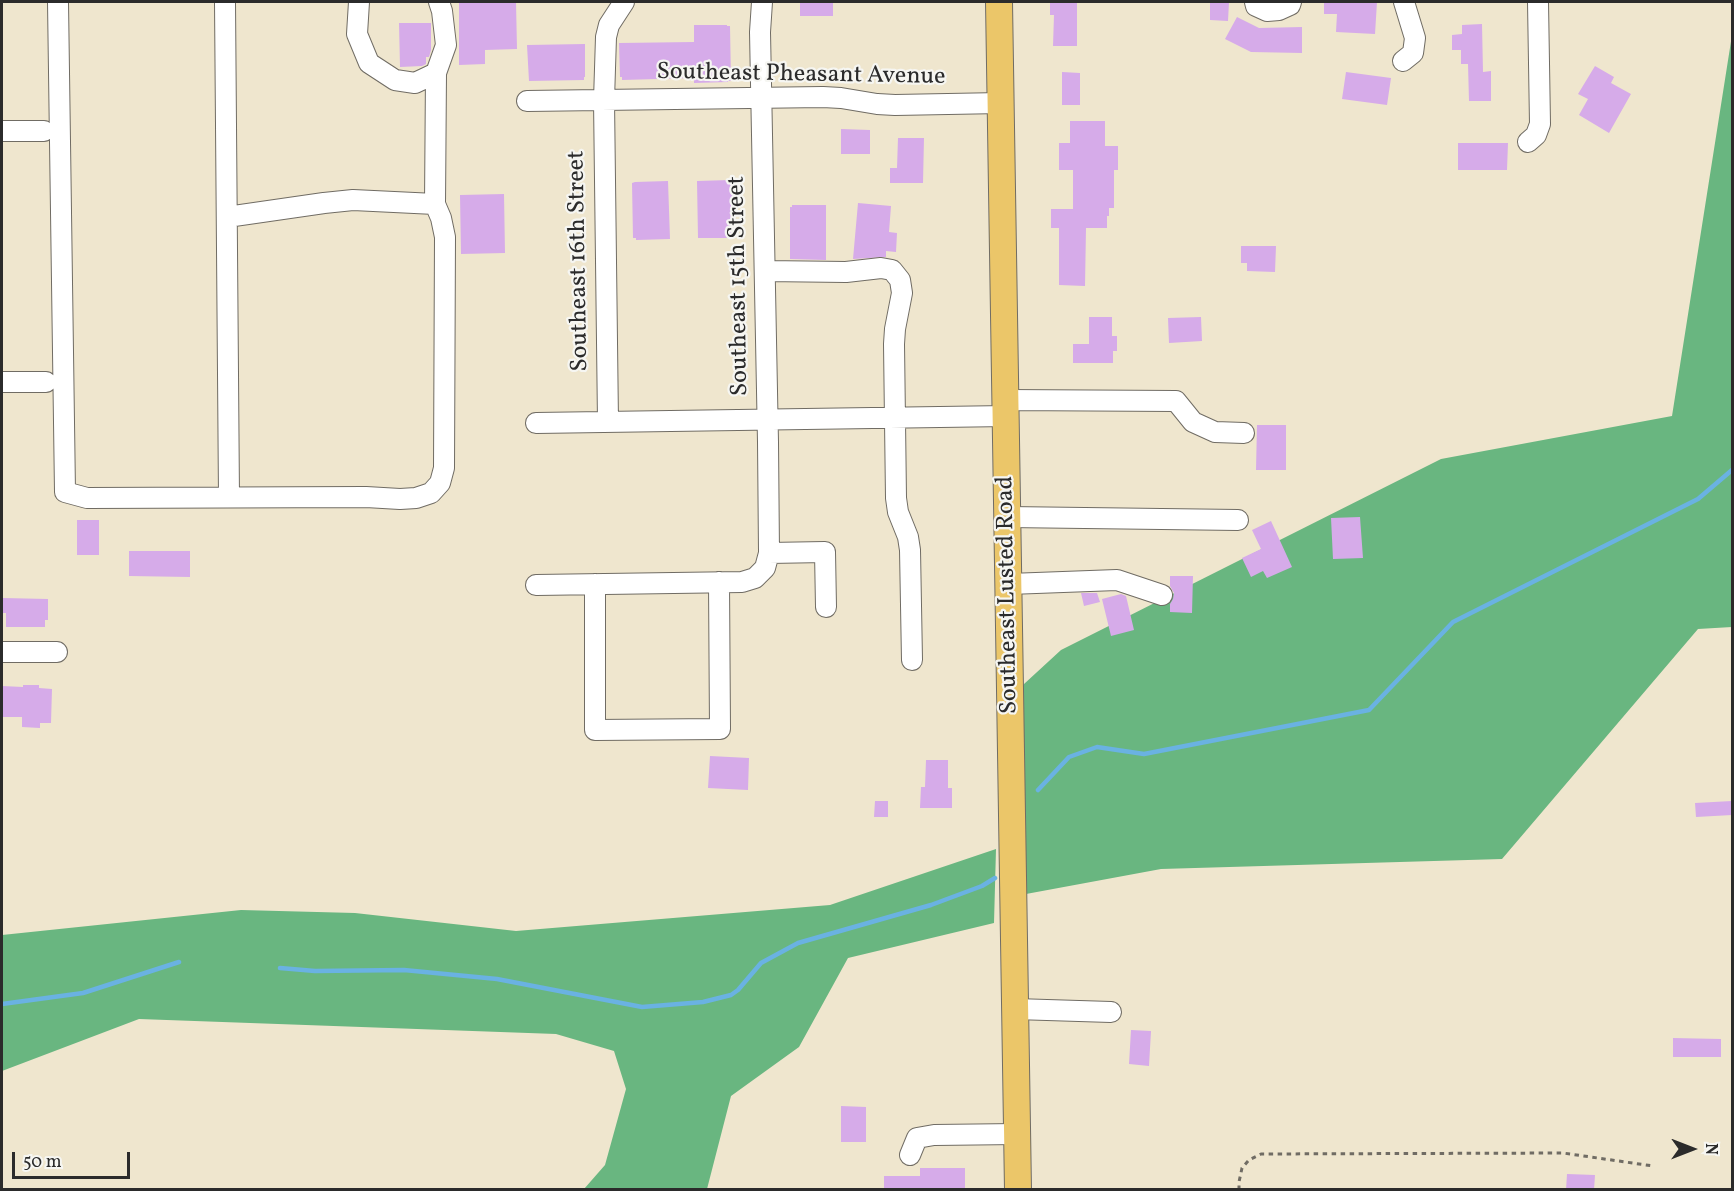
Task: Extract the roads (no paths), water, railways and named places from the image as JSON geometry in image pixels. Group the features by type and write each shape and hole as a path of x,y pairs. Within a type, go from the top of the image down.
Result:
{"main road":[{"name":"Southeast Lusted Road","path":"999,2 1018,1190"}],"street":[{"path":"58,2 65,492 87,498 366,496 400,499 416,498 431,493 440,483 444,468 445,237 435,204 436,74 446,45 439,2"},
{"path":"225,2 229,497"},
{"path":"359,2 357,34 369,63 395,80 415,82 436,74"},
{"name":"Southeast 16th Street","path":"608,422 604,100 606,37 609,25 624,2"},
{"name":"Southeast 15th Street","path":"762,2 760,23 768,420 767,561"},
{"path":"1256,2 1256,6 1267,11 1279,10 1290,5 1291,2"},
{"path":"1402,61 1413,53 1415,38 1404,2"},
{"path":"1528,142 1536,135 1540,124 1538,2"},
{"name":"Southeast Pheasant Avenue","path":"527,101 841,98 895,105 1001,103"},
{"path":"2,130 44,131"},
{"path":"226,217 353,200 435,204"},
{"path":"765,271 846,272 881,268 892,270 900,280 902,293 894,344 896,498 910,550 912,660"},
{"path":"2,382 46,382"},
{"path":"536,423 895,418 1006,408 1176,401 1193,422 1215,432 1244,433"},
{"path":"1008,517 1238,520"},
{"path":"536,585 742,582 761,573 767,561 825,552 826,607"},
{"path":"1009,584 1117,579 1162,595"},
{"path":"595,584 595,730 720,729 719,582"},
{"path":"2,652 57,652"},
{"path":"1015,1008 1111,1012"},
{"path":"910,1155 917,1138 934,1135 1017,1134"}],"waterway":[{"path":"1038,790 1069,757 1097,747 1144,754 1369,710 1453,622 1698,499 1732,470"},
{"path":"280,968 315,971 404,970 497,979 642,1007 703,1002 731,995 761,963 798,943 931,905 982,886 995,878"},
{"path":"2,1004 83,993 179,962"}]}
